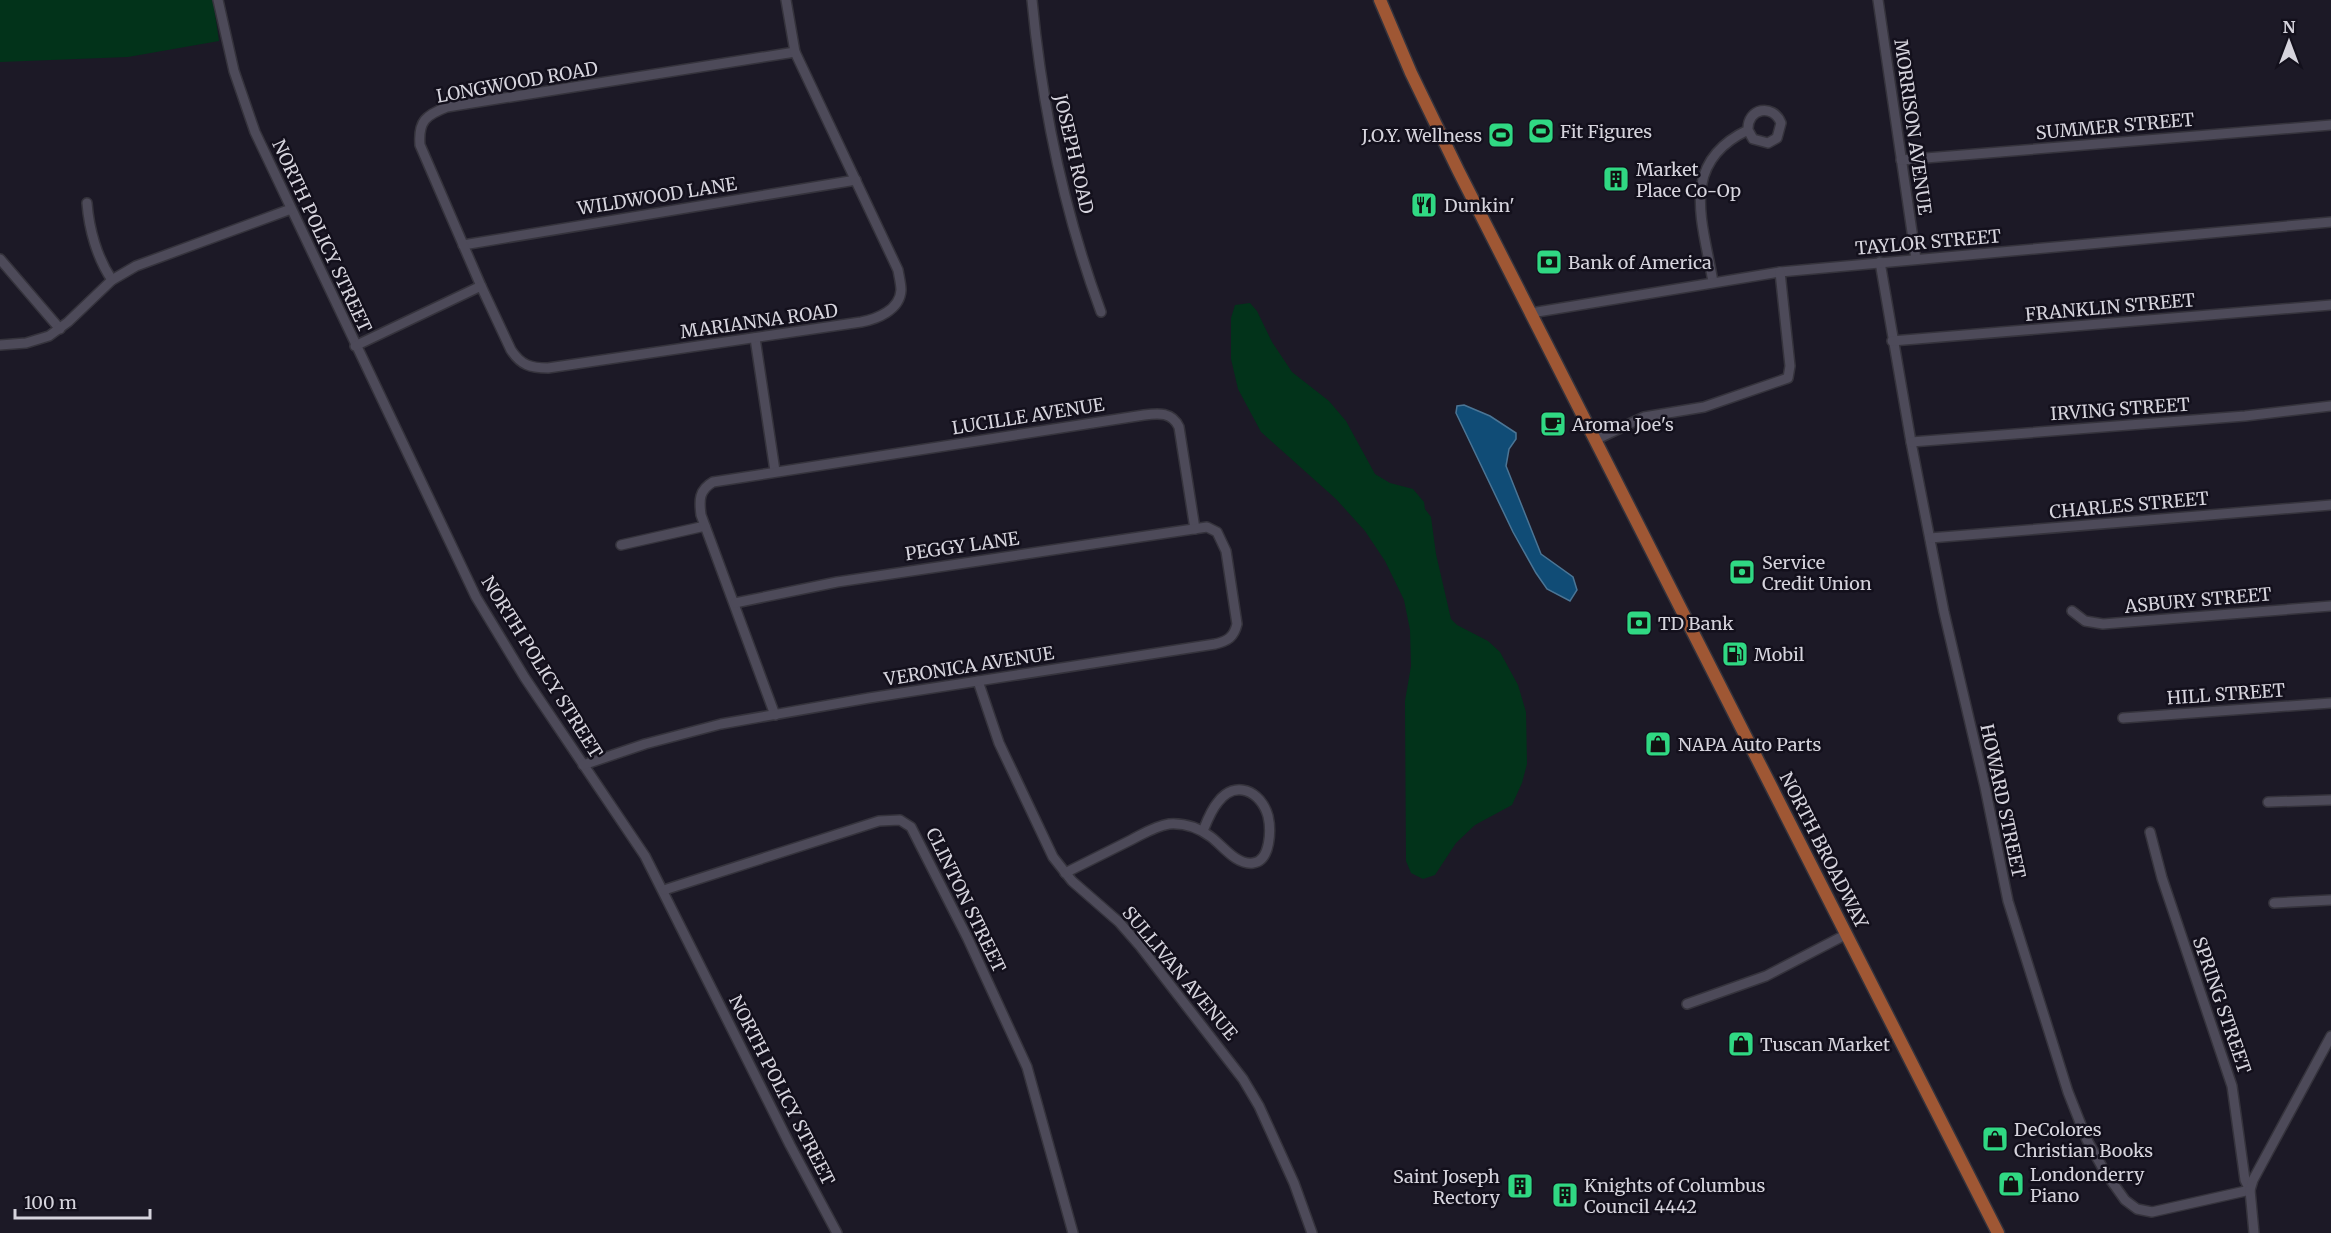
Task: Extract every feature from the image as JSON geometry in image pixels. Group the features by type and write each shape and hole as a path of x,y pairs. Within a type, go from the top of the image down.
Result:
{"main road":[{"name":"NORTH BROADWAY","path":"1380,0 1430,114 1998,1233"}],"street":[{"name":"NORTH POLICY STREET","path":"218,0 240,92 255,132 476,597 525,678 637,842 664,890 790,1145 837,1233"},
{"name":"MARIANNA ROAD","path":"481,286 511,350 526,366 537,368 872,320 891,310 901,291 898,270 795,52 786,0"},
{"name":"JOSEPH ROAD","path":"1032,0 1042,90 1081,254 1101,312"},
{"name":"MORRISON AVENUE","path":"1878,0 1916,259"},
{"name":"LONGWOOD ROAD","path":"481,286 420,145 419,134 428,116 447,107 795,52"},
{"name":"SUMMER STREET","path":"1901,160 2331,125"},
{"path":"1713,282 1701,215 1700,182 1706,166 1720,148 1748,130"},
{"name":"WILDWOOD LANE","path":"463,245 856,180"},
{"path":"87,203 92,234 112,280"},
{"path":"0,345 37,341 60,329 112,280 136,266 291,209"},
{"name":"TAYLOR STREET","path":"1531,313 1780,272 2331,222"},
{"path":"0,259 60,329"},
{"name":"HOWARD STREET","path":"1880,262 1892,341 1944,612 1986,787 2008,901 2068,1092 2088,1140 2115,1188 2137,1209 2160,1211 2250,1191"},
{"path":"1595,440 1644,417 1704,407 1788,378 1790,366 1780,272"},
{"path":"356,346 481,286"},
{"name":"FRANKLIN STREET","path":"1892,341 2331,305"},
{"path":"755,338 775,471"},
{"name":"IRVING STREET","path":"1911,442 2245,416 2331,406"},
{"name":"LUCILLE AVENUE","path":"775,715 701,515 700,497 707,485 723,479 1144,415 1164,414 1176,421 1179,427 1195,529"},
{"name":"CHARLES STREET","path":"1930,538 2331,505"},
{"path":"621,545 705,526"},
{"name":"VERONICA AVENUE","path":"583,765 697,729 1226,642 1234,634 1237,624 1226,551 1216,532 1207,527 1195,529"},
{"name":"PEGGY LANE","path":"735,603 837,582 1195,529"},
{"name":"ASBURY STREET","path":"2072,610 2085,621 2103,624 2331,606"},
{"name":"SULLIVAN AVENUE","path":"978,681 999,742 1053,857 1065,873 1119,922 1140,946 1244,1079 1259,1106 1294,1183 1312,1233"},
{"name":"HILL STREET","path":"2123,718 2331,703"},
{"path":"1065,873 1160,826 1181,824 1203,831 1236,858 1255,863 1263,858 1267,850 1269,819 1258,796 1246,789 1237,790 1224,795 1217,803 1203,831"},
{"path":"2268,801 2331,800"},
{"name":"CLINTON STREET","path":"664,890 879,821 894,819 907,823 918,838 955,911 1027,1067 1073,1233"},
{"name":"SPRING STREET","path":"2150,832 2162,878 2232,1086 2245,1179 2250,1191 2254,1233"},
{"path":"2274,903 2331,900"},
{"path":"1688,1005 1766,976 1847,934"},
{"path":"2250,1191 2258,1167 2331,1036"}],"green space":[{"path":"0,0 213,0 219,41 128,57 0,62"},
{"path":"1250,303 1257,311 1272,342 1292,372 1329,401 1346,421 1375,474 1390,483 1413,489 1424,502 1425,509 1431,517 1436,554 1451,619 1457,625 1488,641 1500,652 1518,685 1526,712 1527,764 1522,783 1512,805 1475,825 1456,843 1435,875 1423,879 1411,873 1406,861 1405,701 1411,666 1410,630 1404,600 1385,561 1365,531 1336,499 1261,432 1238,389 1231,359 1231,318 1235,305"}],"water":[{"path":"1464,405 1490,416 1516,433 1516,439 1509,449 1506,466 1541,554 1573,577 1577,590 1570,601 1547,589 1513,532 1456,413 1457,406"}],"place":[{"name":"Fit Figures","path":"1541,131"},
{"name":"J.O.Y. Wellness","path":"1501,135"},
{"name":"Market Place Co-Op","path":"1616,179"},
{"name":"Dunkin'","path":"1424,205"},
{"name":"Bank of America","path":"1549,262"},
{"name":"Aroma Joe's","path":"1553,424"},
{"name":"Service Credit Union","path":"1742,572"},
{"name":"TD Bank","path":"1639,623"},
{"name":"Mobil","path":"1735,654"},
{"name":"NAPA Auto Parts","path":"1658,744"},
{"name":"Tuscan Market","path":"1741,1044"},
{"name":"DeColores Christian Books","path":"1995,1139"},
{"name":"Londonderry Piano","path":"2011,1184"},
{"name":"Saint Joseph Rectory","path":"1520,1186"},
{"name":"Knights of Columbus Council 4442","path":"1565,1195"}]}
